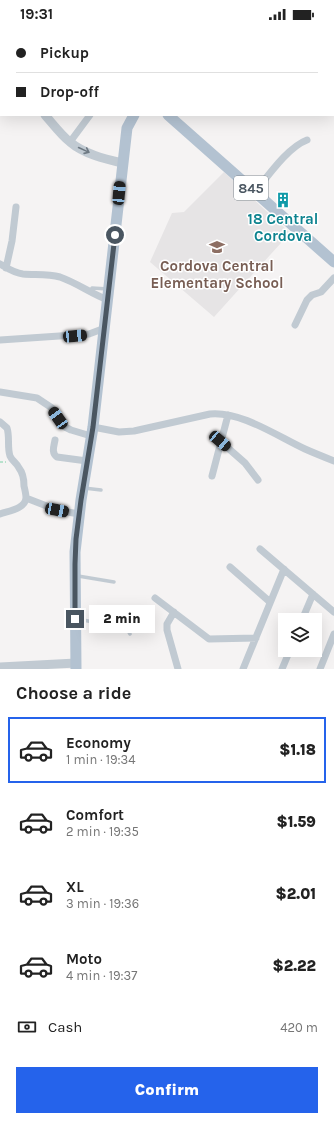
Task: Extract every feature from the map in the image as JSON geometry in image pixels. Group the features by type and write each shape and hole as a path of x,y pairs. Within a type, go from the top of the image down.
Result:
{"main road":[{"path":"76,666 74,576 75,552 109,295 122,163 127,128 133,116"},
{"name":"845","path":"169,116 334,262"}],"street":[{"path":"46,116 70,142 79,148 101,158 122,163"},
{"path":"70,142 89,116"},
{"path":"255,192 287,154 298,144 307,140"},
{"path":"16,207 12,242 3,266 14,272 22,274 58,277 68,280 90,292 109,295"},
{"path":"294,325 307,300 312,295 321,292 334,278"},
{"path":"0,340 89,334 105,328"},
{"path":"0,392 37,398 52,408 65,427 72,430 92,432 134,431 210,414 228,415 253,424 307,450 334,461"},
{"path":"212,476 228,415"},
{"path":"0,422 7,428 9,454 11,459 22,472 26,498 20,507 0,514"},
{"path":"55,440 53,452 57,458 87,461"},
{"path":"220,441 245,463 258,480"},
{"path":"26,498 57,510 79,514"},
{"path":"260,549 334,612"},
{"path":"230,567 270,602"},
{"path":"243,669 284,569"},
{"path":"305,613 312,594"},
{"path":"155,598 209,639 256,638"},
{"path":"174,612 167,624 167,630 178,669"},
{"path":"320,669 334,634"},
{"path":"282,669 287,657"},
{"path":"0,667 76,666"}],"lane":[{"path":"90,292 92,288 109,295"},
{"path":"83,487 101,490"},
{"path":"74,576 114,582"},
{"path":"75,619 93,622 120,615 130,634"}],"shaded area":[{"name":"Cordova Central Elementary School","path":"224,172 290,233 214,317 150,262 172,213 184,212"}],"place":[{"name":"18 Central Cordova","path":"283,200"},
{"name":"Cordova Central Elementary School","path":"217,247"}],"route":[{"path":"75,619 76,539 93,427 115,235"}]}
